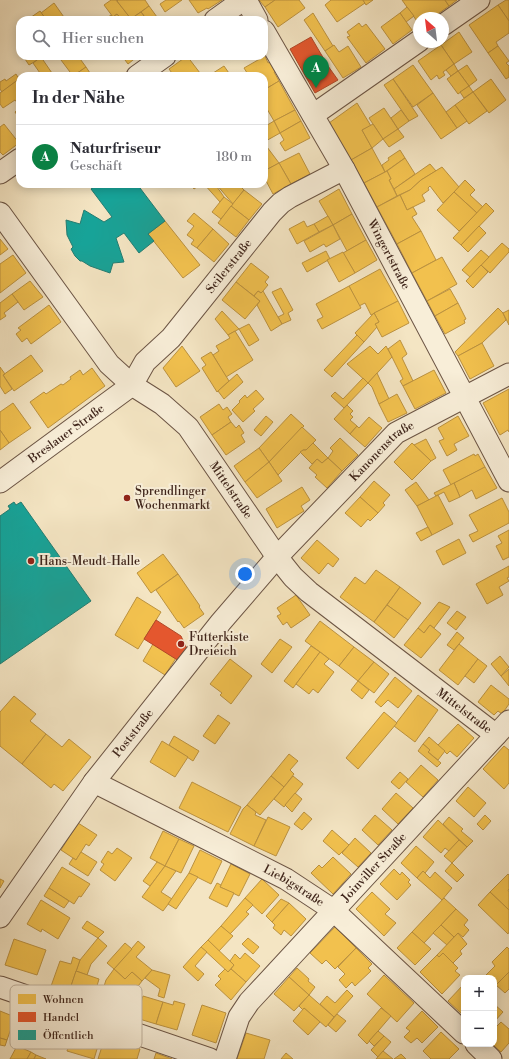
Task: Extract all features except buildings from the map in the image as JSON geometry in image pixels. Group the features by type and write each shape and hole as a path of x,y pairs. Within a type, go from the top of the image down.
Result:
{"street":[{"path":"221,16 244,0 255,16"},
{"path":"449,21 479,0"},
{"name":"Wingertstraße","path":"268,38 344,169 509,481"},
{"path":"313,115 413,46"},
{"path":"143,72 159,60"},
{"path":"0,174 16,162"},
{"name":"Seilerstraße","path":"132,385 145,362 171,338 272,212 290,197 344,169"},
{"name":"Mittelstraße","path":"0,213 109,364 132,385 162,404 188,427 277,558 293,577 309,592 502,728"},
{"name":"Kanonenstraße","path":"277,558 396,433 509,374"},
{"name":"Breslauer Straße","path":"0,482 42,453 132,385"},
{"name":"Poststraße","path":"0,917 94,782 220,622 277,558"},
{"name":"Joinviller Straße","path":"225,1059 237,1021 249,1002 502,728"},
{"name":"Liebigstraße","path":"94,782 286,879 334,910 475,1048"},
{"path":"0,987 10,990"},
{"path":"142,1036 210,1059"}],"place":[{"name":"Naturfriseur","path":"316,88"},
{"name":"Sprendlinger Wochenmarkt","path":"127,498"},
{"name":"Hans-Meudt-Halle","path":"31,561"},
{"name":"Futterkiste Dreieich","path":"181,644"}]}
